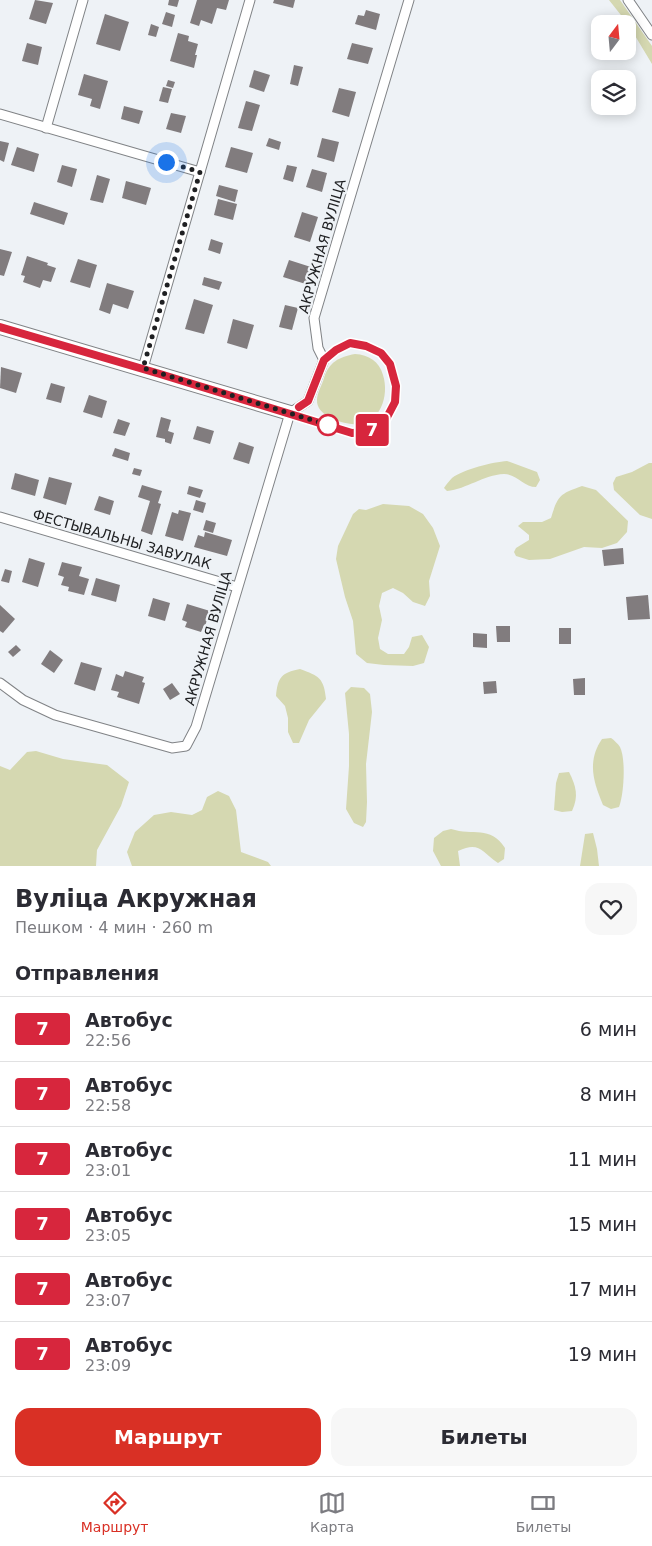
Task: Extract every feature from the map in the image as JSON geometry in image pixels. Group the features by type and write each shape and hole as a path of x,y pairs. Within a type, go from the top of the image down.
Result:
{"street":[{"path":"46,128 83,0"},
{"path":"143,368 250,0"},
{"name":"АКРУЖНАЯ ВУЛІЦА","path":"324,360 318,348 314,318 409,0"},
{"path":"628,0 652,35"},
{"path":"0,114 200,172"},
{"path":"0,327 290,412 308,401 324,360"},
{"name":"АКРУЖНАЯ ВУЛІЦА","path":"0,683 23,700 55,715 172,748 186,746 196,727 290,412"},
{"name":"ФЕСТЫВАЛЬНЫ ЗАВУЛАК","path":"0,517 237,586"}],"lane":[{"path":"290,412 352,433 369,432 385,421 395,402 396,386 390,364 381,353 366,346 350,343 336,350 324,360"}],"green space":[{"path":"609,0 620,0 630,15 621,15"},
{"path":"636,23 652,46 652,64 636,37"},
{"path":"355,354 369,357 376,362 381,370 385,384 383,401 376,416 361,424 341,422 324,414 320,410 317,400 326,372 332,364 339,359"},
{"path":"507,461 537,472 540,480 536,487 528,485 513,476 504,474 489,477 454,490 447,491 444,488 452,478 471,469"},
{"path":"652,463 652,519 640,515 614,490 613,483 616,477 632,472"},
{"path":"582,486 596,490 628,521 627,532 617,543 602,548 584,547 550,559 529,560 516,556 514,552 516,548 529,540 529,535 518,526 523,522 542,522 551,518 561,496"},
{"path":"383,504 409,506 423,514 433,528 440,546 429,581 430,596 425,606 413,602 403,593 393,588 382,593 379,606 382,620 378,638 380,649 388,654 404,654 409,647 412,637 422,635 429,647 424,663 413,666 367,663 356,654 353,621 336,559 338,546 353,514 359,509 366,510"},
{"path":"300,669 316,676 322,682 326,699 309,720 299,743 293,743 288,732 288,718 285,706 276,696 279,680 285,674"},
{"path":"351,687 364,688 370,694 372,712 366,764 366,822 363,827 354,823 346,809 349,734 345,693"},
{"path":"611,738 620,747 622,752 624,777 619,807 611,809 603,805 599,796 594,779 593,763 597,747 602,739"},
{"path":"36,751 63,759 107,765 129,782 121,806 97,850 96,866 0,866 0,766 10,770 27,752"},
{"path":"569,772 576,791 574,806 572,811 562,812 554,810 556,783 559,773"},
{"path":"218,791 229,796 236,810 241,852 268,862 271,866 132,866 127,852 135,832 154,815 171,812 192,815 202,810 207,797"},
{"path":"451,829 481,832 493,836 505,848 504,859 498,863 480,849 471,847 458,851 460,866 441,866 433,851 434,838 443,831"},
{"path":"593,833 599,866 580,866 585,834"}],"building":[{"path":"35,0 53,3 46,24 29,19"},
{"path":"169,0 179,0 177,7 168,5"},
{"path":"197,0 229,0 226,10 217,8 212,24 201,20 199,26 190,23"},
{"path":"274,0 295,0 293,8 273,3"},
{"path":"366,10 380,14 376,30 355,24 358,15 364,16"},
{"path":"166,12 175,15 172,27 162,24"},
{"path":"105,14 129,22 120,51 96,44"},
{"path":"151,24 159,27 156,37 148,35"},
{"path":"178,33 189,36 188,41 198,44 194,68 170,61"},
{"path":"27,43 42,47 38,65 22,61"},
{"path":"352,43 373,48 368,64 347,59"},
{"path":"294,65 303,67 298,86 290,84"},
{"path":"254,70 270,75 264,92 249,87"},
{"path":"84,74 108,81 100,109 90,106 92,99 78,95"},
{"path":"168,80 175,82 173,88 166,86"},
{"path":"163,87 172,89 168,103 159,101"},
{"path":"339,88 356,92 349,117 332,112"},
{"path":"246,101 260,105 252,131 238,128"},
{"path":"124,106 143,111 139,124 121,119"},
{"path":"171,113 186,116 181,133 166,129"},
{"path":"269,138 281,142 279,150 266,146"},
{"path":"322,138 339,142 334,162 317,157"},
{"path":"0,141 9,143 4,162 0,160"},
{"path":"17,147 39,154 34,172 11,165"},
{"path":"231,147 253,153 247,173 225,167"},
{"path":"62,165 77,169 72,187 57,182"},
{"path":"287,165 297,167 293,182 283,179"},
{"path":"312,169 327,173 322,192 306,187"},
{"path":"97,175 110,179 103,203 90,200"},
{"path":"126,181 151,188 146,205 122,198"},
{"path":"219,185 238,190 235,202 216,196"},
{"path":"218,199 237,204 233,220 214,215"},
{"path":"34,202 68,213 64,225 30,214"},
{"path":"302,212 318,217 310,242 294,237"},
{"path":"211,239 223,243 220,254 208,250"},
{"path":"0,249 12,252 4,276 0,275"},
{"path":"27,256 48,263 47,265 56,268 51,282 43,280 40,288 23,282 25,276 21,275"},
{"path":"78,259 97,265 90,288 70,282"},
{"path":"289,260 314,268 309,285 283,277"},
{"path":"204,277 222,282 219,290 202,285"},
{"path":"107,283 134,291 128,309 113,304 110,314 99,310"},
{"path":"194,299 213,305 204,334 185,329"},
{"path":"285,305 298,308 292,330 279,327"},
{"path":"233,319 254,325 247,349 227,343"},
{"path":"1,367 22,373 16,393 0,388"},
{"path":"51,383 65,387 61,403 46,399"},
{"path":"89,395 107,401 102,418 83,412"},
{"path":"161,417 171,420 168,431 174,433 171,444 165,442 165,439 156,437"},
{"path":"118,419 130,423 125,436 113,433"},
{"path":"197,426 214,431 210,444 193,439"},
{"path":"239,442 254,447 249,464 233,459"},
{"path":"115,448 130,453 128,461 112,456"},
{"path":"134,468 142,470 140,476 132,474"},
{"path":"15,473 39,480 35,496 11,489"},
{"path":"49,477 72,483 66,505 43,498"},
{"path":"142,485 162,491 158,503 161,504 152,535 141,531 150,501 138,497"},
{"path":"189,486 203,490 200,498 187,494"},
{"path":"99,496 114,501 110,515 94,510"},
{"path":"196,500 206,503 203,513 193,510"},
{"path":"179,510 191,513 183,541 165,536 172,512 178,514"},
{"path":"206,520 216,523 213,533 203,530"},
{"path":"205,532 232,540 227,556 194,547 198,535 204,537"},
{"path":"623,548 624,564 604,566 602,550"},
{"path":"29,558 45,563 38,587 22,582"},
{"path":"62,562 82,567 79,576 89,579 84,595 68,591 69,587 61,585 64,577 58,575"},
{"path":"5,569 12,571 9,583 1,581"},
{"path":"96,578 120,585 116,602 91,595"},
{"path":"648,595 650,619 628,620 626,597"},
{"path":"153,598 170,603 165,621 148,616"},
{"path":"187,604 210,611 201,632 185,627 187,622 182,620"},
{"path":"0,605 15,619 3,633 0,631"},
{"path":"496,626 510,626 510,642 497,642"},
{"path":"559,628 571,628 571,644 559,644"},
{"path":"473,633 487,634 487,648 473,647"},
{"path":"16,645 21,650 13,657 8,652"},
{"path":"50,650 63,660 54,673 41,664"},
{"path":"81,662 102,668 95,691 74,684"},
{"path":"125,671 144,677 142,682 145,683 139,704 117,697 119,692 111,690 116,674 123,677"},
{"path":"585,678 585,695 574,695 573,679"},
{"path":"496,681 497,693 484,694 483,682"},
{"path":"172,683 180,694 170,700 163,689"}],"bus line":[{"name":"7","path":"0,327 290,412 352,433 369,432 385,421 395,402 396,386 390,364 381,353 366,346 350,343 336,350 324,360 308,401 299,407"}],"route":[{"path":"166,162 200,172 143,368 328,425"}]}
